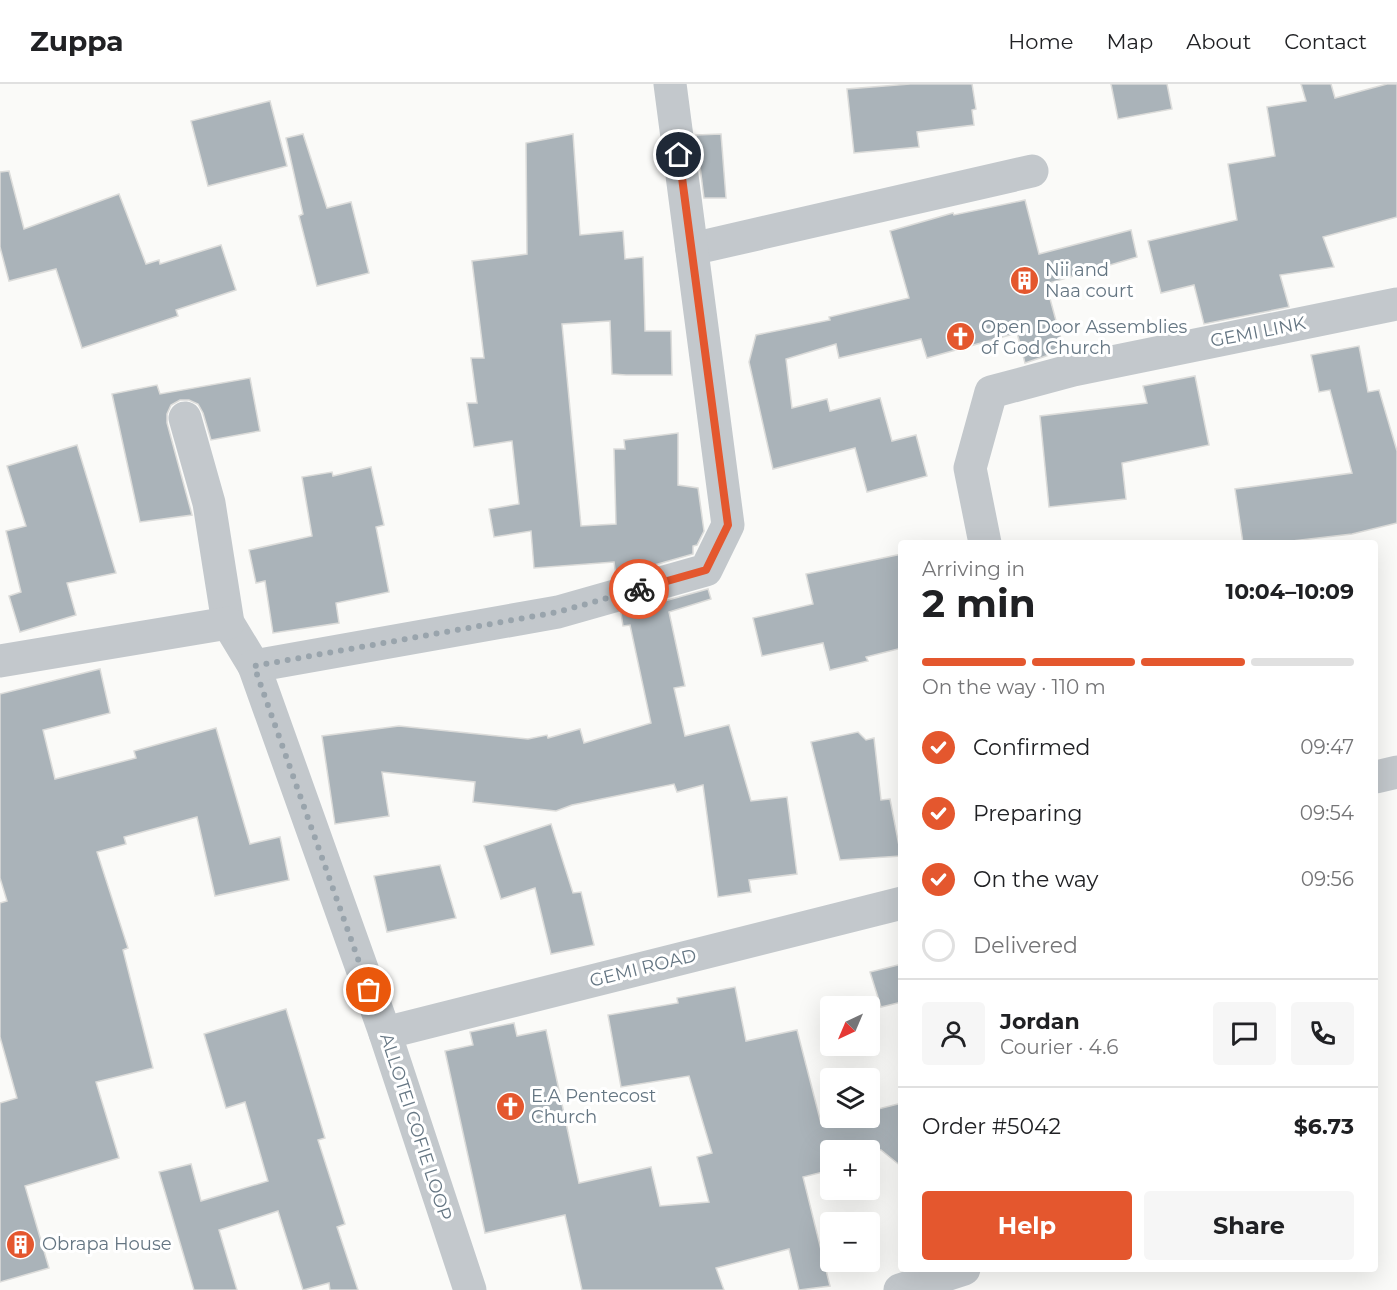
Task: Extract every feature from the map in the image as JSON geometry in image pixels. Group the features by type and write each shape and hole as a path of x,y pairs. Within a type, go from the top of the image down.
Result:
{"street":[{"path":"254,666 558,612 706,570 728,525 670,84"},
{"path":"692,249 1032,171"},
{"name":"GEMI LINK","path":"984,540 970,468 991,392 1072,370 1397,304"},
{"name":"ALLOTEI COFIE LOOP","path":"185,418 209,503 228,622 254,666 385,1033 470,1290"},
{"path":"0,661 228,622"},
{"path":"1378,777 1397,772"},
{"name":"GEMI ROAD","path":"385,1033 898,904"},
{"path":"900,1290 955,1272"}],"building":[{"path":"910,84 972,84 976,109 972,110 974,125 917,132 919,147 854,153 847,89"},
{"path":"1111,84 1167,84 1172,109 1118,119"},
{"path":"1301,84 1331,84 1335,98 1387,84 1397,84 1397,217 1323,237 1334,267 1280,275 1289,307 1204,324 1194,285 1161,293 1148,241 1237,220 1228,164 1275,156 1267,107 1306,101"},
{"path":"270,101 287,166 208,186 191,121"},
{"path":"303,134 327,208 351,202 369,273 317,286 299,216 303,214 286,138"},
{"path":"573,134 580,235 623,231 625,259 643,257 645,331 671,331 672,375 612,374 610,321 562,324 581,526 616,524 614,449 625,449 624,440 678,433 678,485 698,488 704,531 697,545 693,546 693,554 616,576 614,562 534,568 531,531 494,537 489,509 519,504 512,441 474,447 467,403 477,403 471,358 484,358 472,261 527,254 526,143"},
{"path":"721,134 726,198 704,198 696,135"},
{"path":"9,171 24,229 119,194 146,264 159,260 160,264 221,245 236,290 176,310 178,316 82,348 56,269 9,281 0,247 0,172"},
{"path":"1025,200 1039,254 1131,230 1137,257 1046,284 1064,350 1025,363 1017,333 927,358 921,339 839,358 836,344 786,359 792,408 827,399 830,411 880,398 892,441 916,435 927,476 867,492 855,448 773,469 749,362 756,335 830,320 829,317 909,298 890,231 953,213 954,215"},
{"path":"1359,346 1368,392 1379,390 1397,451 1397,523 1352,534 1301,540 1243,540 1235,489 1352,473 1330,390 1319,392 1311,355"},
{"path":"1195,376 1209,445 1122,463 1126,499 1049,507 1040,416 1147,403 1143,386"},
{"path":"250,378 260,431 211,440 198,404 189,400 180,400 171,405 167,414 167,423 192,515 140,522 112,394 157,385 160,394"},
{"path":"77,445 116,573 67,583 76,615 20,632 9,596 21,592 6,531 26,526 7,466"},
{"path":"371,467 384,525 376,527 389,592 336,603 339,623 273,633 265,581 256,583 249,550 312,536 302,477 332,472 333,476"},
{"path":"898,555 898,649 866,657 868,661 830,670 823,643 762,656 753,618 813,604 806,574"},
{"path":"708,589 711,599 669,612 685,686 674,688 685,736 729,725 751,801 787,797 797,874 749,880 751,892 718,897 703,785 677,792 674,784 572,805 556,811 473,802 475,782 382,772 389,816 335,824 322,736 399,726 528,739 547,735 548,738 580,729 584,743 651,723 630,625 623,626 621,613"},
{"path":"100,669 110,713 43,730 55,779 136,758 134,751 216,728 250,844 280,837 289,880 215,896 197,817 124,837 126,844 97,852 128,948 123,950 153,1068 96,1082 119,1158 25,1186 49,1268 0,1282 0,1103 17,1098 0,1037 0,903 7,901 0,878 0,694"},
{"path":"858,732 866,740 874,738 881,800 890,799 898,840 898,856 840,860 811,742"},
{"path":"551,824 573,893 581,892 594,945 551,954 535,888 501,899 484,846"},
{"path":"440,865 456,918 387,932 374,876"},
{"path":"898,965 898,1003 881,1007 880,996 878,996 870,972"},
{"path":"735,987 746,1041 797,1030 820,1119 820,1128 880,1128 880,1108 898,1104 898,1164 880,1150 880,1140 820,1140 820,1173 803,1177 820,1246 820,1272 827,1272 830,1286 799,1290 789,1249 716,1268 724,1290 582,1290 565,1215 485,1233 445,1051 473,1045 470,1032 514,1023 517,1036 546,1030 579,1183 651,1167 660,1206 709,1202 697,1157 712,1153 689,1076 621,1087 608,1015 678,1003 677,998"},
{"path":"286,1009 325,1138 318,1140 345,1224 337,1227 358,1290 330,1290 329,1283 303,1290 278,1211 219,1230 237,1290 194,1290 159,1172 191,1164 201,1201 268,1181 245,1102 226,1108 204,1034"}],"way so far":[{"path":"369,990 254,666 558,612 639,589"}],"place":[{"name":"Nii and Naa court","path":"1024,280"},
{"name":"Open Door Assemblies of God Church","path":"960,337"},
{"name":"E.A Pentecost Church","path":"510,1106"},
{"name":"Obrapa House","path":"21,1244"}],"route":[{"path":"639,589 706,570 728,525 679,155"}]}
